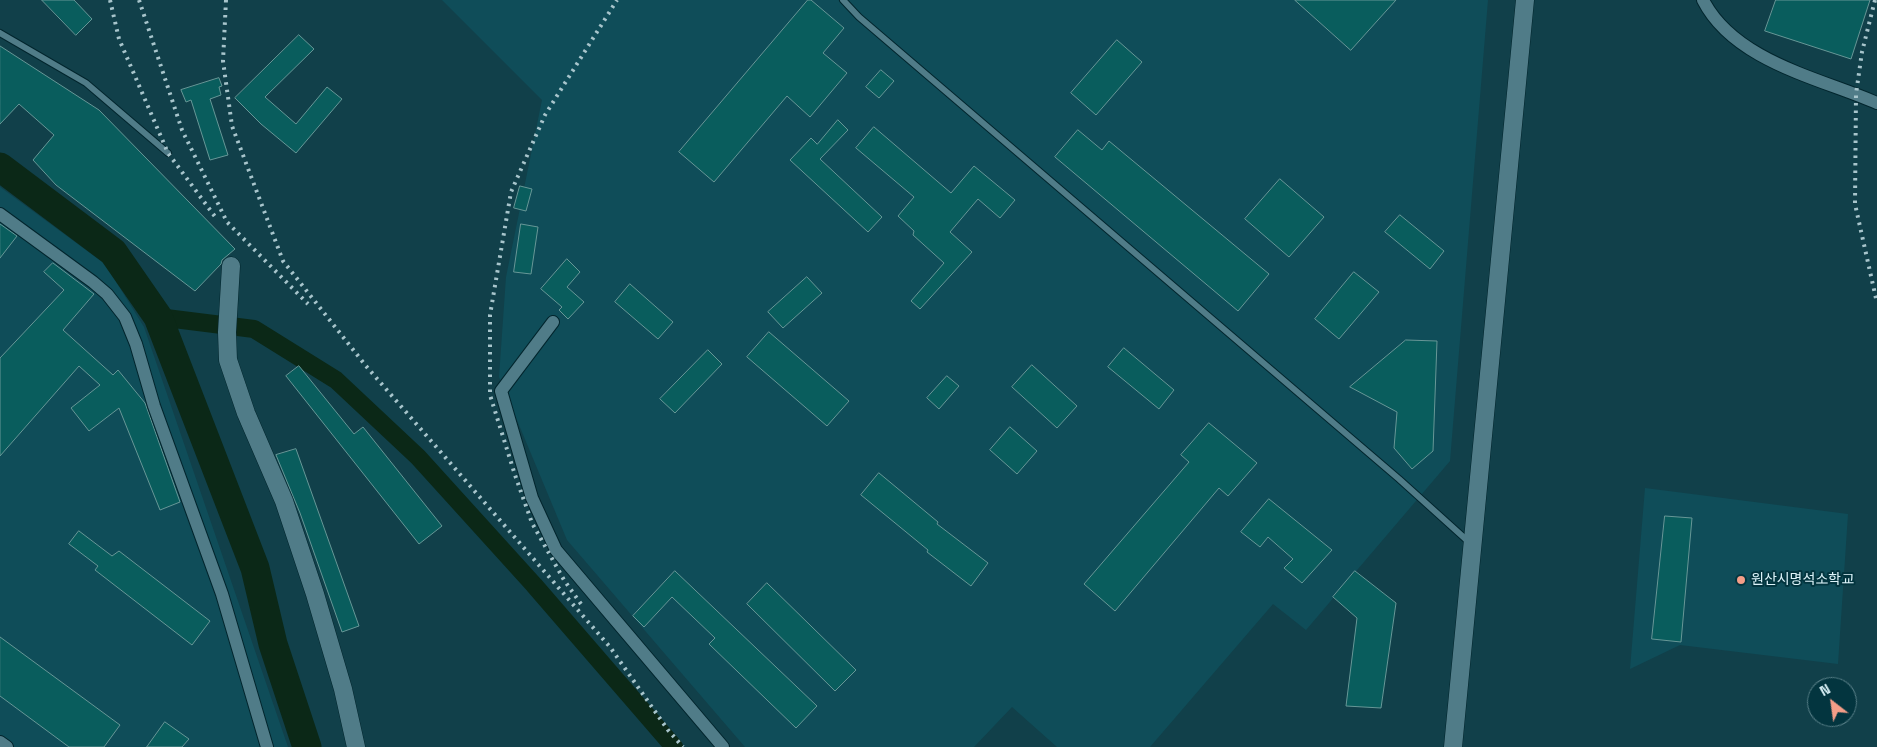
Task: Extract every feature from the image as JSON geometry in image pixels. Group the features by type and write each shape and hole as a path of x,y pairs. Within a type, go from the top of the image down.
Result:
{"street":[{"path":"1453,747 1525,0"},
{"path":"1703,0 1708,10 1731,35 1776,64 1877,103"},
{"path":"0,214 93,282 107,294 125,317 136,344 154,406 222,594 267,747"},
{"path":"231,266 227,332 228,360 246,413 284,501 315,594 343,689 356,747"},
{"path":"553,322 501,391 532,498 556,550 723,747"},
{"path":"0,742 7,747"}],"lane":[{"path":"843,0 859,17 1399,479 1472,545"},
{"path":"0,34 86,83 168,153"}],"shaded area":[{"path":"442,0 1488,0 1450,461 1306,630 1273,604 1150,747 1057,747 1012,707 974,747 745,747 567,540 499,377 506,277 542,100"},
{"path":"0,187 105,264 144,327 288,747 0,747"},
{"name":"원산시명석소학교","path":"1645,488 1848,514 1838,664 1680,645 1630,669"}],"building":[{"path":"42,0 74,0 92,19 76,35"},
{"path":"808,0 811,0 844,28 823,53 847,73 810,117 787,96 714,182 679,152"},
{"path":"1295,0 1396,0 1351,50"},
{"path":"1776,0 1870,0 1851,59 1765,31"},
{"path":"299,35 314,49 265,97 296,124 327,87 342,99 296,153 261,124 235,98"},
{"path":"1117,40 1142,62 1096,115 1071,93"},
{"path":"0,46 99,110 235,249 222,260 221,264 195,291 56,185 33,160 54,135 19,104 0,124"},
{"path":"881,70 894,81 879,98 866,87"},
{"path":"219,78 222,86 219,87 221,95 210,99 228,155 210,160 191,100 186,102 181,90"},
{"path":"838,120 848,130 820,159 882,217 868,232 790,160 811,138 817,144"},
{"path":"874,127 951,193 974,166 1015,200 1000,218 978,199 950,232 972,252 920,309 911,301 944,263 913,235 914,231 898,216 914,197 856,148"},
{"path":"1078,130 1102,150 1109,141 1269,274 1238,311 1055,157"},
{"path":"1280,179 1324,217 1289,257 1245,219"},
{"path":"520,186 532,189 526,211 514,208"},
{"path":"1400,215 1444,251 1430,269 1385,232"},
{"path":"0,224 17,236 0,258"},
{"path":"521,224 538,227 531,274 514,272"},
{"path":"567,259 580,272 567,287 584,302 568,319 559,310 562,307 541,289"},
{"path":"53,263 94,294 63,330 113,375 118,370 145,403 180,502 160,510 119,408 89,431 71,408 100,385 79,366 0,456 0,358 64,290 44,272"},
{"path":"1354,272 1379,292 1339,339 1315,319"},
{"path":"807,277 822,293 783,328 768,312"},
{"path":"630,284 673,322 658,339 615,302"},
{"path":"769,332 849,401 827,426 747,357"},
{"path":"1406,340 1437,341 1433,451 1412,469 1394,448 1397,412 1350,387"},
{"path":"1124,348 1174,390 1159,409 1108,367"},
{"path":"708,350 722,364 675,413 660,399"},
{"path":"1032,365 1077,406 1057,428 1012,387"},
{"path":"299,366 354,434 363,427 442,526 419,544 286,376"},
{"path":"947,376 959,386 939,409 927,398"},
{"path":"1209,423 1257,463 1228,496 1219,488 1115,611 1084,584 1189,462 1181,455"},
{"path":"1010,427 1037,451 1017,474 990,450"},
{"path":"296,449 359,626 342,632 300,513 276,455"},
{"path":"879,473 938,522 937,524 988,563 971,586 927,552 928,550 861,495"},
{"path":"1269,499 1332,550 1302,583 1284,568 1293,559 1268,537 1260,547 1241,532"},
{"path":"1665,516 1692,518 1681,642 1652,639"},
{"path":"79,531 112,556 119,551 210,621 192,645 95,570 98,566 69,544"},
{"path":"675,571 817,706 796,728 709,644 715,638 672,597 644,627 633,616"},
{"path":"1355,571 1396,603 1381,708 1346,706 1357,618 1333,597"},
{"path":"767,583 856,670 835,691 747,604"},
{"path":"0,637 120,725 104,747 69,747 0,696"},
{"path":"165,722 189,739 182,747 147,747"}],"waterway":[{"path":"0,167 113,252 158,317 255,568 273,644 307,747"},
{"path":"158,317 254,329 336,380 418,457 534,585 674,747"}],"railway":[{"path":"110,0 119,39 168,153 216,218"},
{"path":"139,0 182,130 227,222 308,304"},
{"path":"226,0 223,61 232,126 283,261 366,366 610,647 668,730 683,747"},
{"path":"581,604 564,580 532,523 515,475 490,395 490,315 511,192 545,115 617,0"},
{"path":"1875,0 1862,52 1856,94 1855,204 1877,303"}],"place":[{"name":"원산시명석소학교","path":"1741,580"}]}
